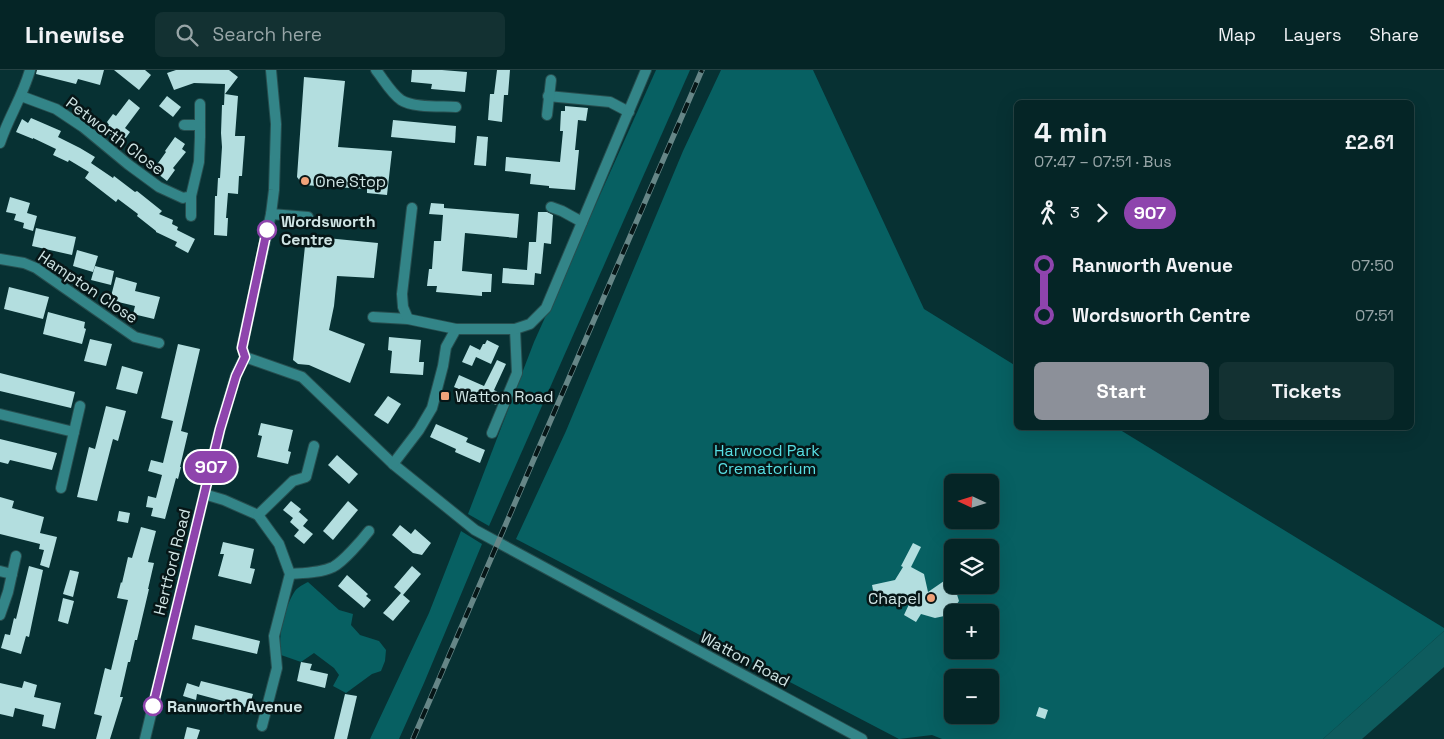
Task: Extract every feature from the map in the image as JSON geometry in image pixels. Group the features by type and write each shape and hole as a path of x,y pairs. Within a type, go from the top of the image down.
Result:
{"street":[{"path":"0,143 21,96 30,70"},
{"name":"Hertford Road","path":"145,739 220,429 236,376 245,357 242,348 271,214 275,182 276,124 271,70"},
{"path":"376,70 396,96 403,101 414,104 456,107"},
{"path":"373,317 408,319 456,329 515,329 530,324 546,308 646,70"},
{"path":"547,115 551,80"},
{"name":"Petworth Close","path":"21,96 56,109 83,127 159,187 183,198 191,196"},
{"path":"548,96 610,102 629,112"},
{"path":"191,216 191,196 199,162 200,104"},
{"path":"184,125 200,125"},
{"path":"552,207 562,210 582,222"},
{"path":"408,319 403,307 402,294 412,208"},
{"path":"271,214 308,217"},
{"name":"Hampton Close","path":"0,259 24,263 36,268 135,337 159,343"},
{"path":"393,464 419,430 432,408 446,347 456,329"},
{"path":"492,433 517,373 515,329"},
{"name":"Watton Road","path":"245,357 302,377 393,464 475,530 862,739"},
{"path":"62,488 80,406"},
{"path":"0,414 74,432"},
{"path":"258,514 293,481 306,477 314,446"},
{"path":"204,494 258,514 278,544 290,574 274,636 277,668 262,726"},
{"path":"290,574 317,572 334,567 361,542 369,531"},
{"path":"0,615 16,556"},
{"path":"0,571 12,574"}],"green space":[{"path":"656,70 690,70 489,526 468,514 534,342"},
{"name":"Harwood Park Crematorium","path":"721,70 813,70 924,309 1014,365 1014,430 1120,430 1444,628 1444,631 1323,739 942,739 932,735 899,739 516,539 566,431 683,151"},
{"path":"461,531 482,544 424,683 399,739 370,739 429,613"},
{"path":"308,582 339,610 353,614 351,625 360,635 379,641 386,650 385,661 381,671 372,674 346,693 333,686 339,675 334,668 314,653 301,662 281,655 281,630 288,605 296,590"}],"shaded area":[{"path":"1444,631 1444,667 1362,739 1323,739"}],"building":[{"path":"37,70 104,70 100,85 78,79 76,84 36,74"},
{"path":"114,70 145,70 151,75 139,90"},
{"path":"176,70 229,70 238,77 225,94 238,96 235,136 245,136 242,176 239,176 238,194 228,193 227,236 214,235 215,196 217,196 218,178 220,178 222,105 224,105 225,84 194,83 174,90 167,73"},
{"path":"412,70 467,72 465,92 431,89 432,84 411,82"},
{"path":"497,70 510,70 508,95 504,95 502,122 488,120 490,94 494,94"},
{"path":"304,77 345,81 338,147 392,151 387,195 367,193 367,189 303,185 297,177"},
{"path":"167,96 181,107 173,117 159,106"},
{"path":"129,99 140,108 125,128 130,132 122,143 105,131 109,125 107,122 113,114 116,116"},
{"path":"565,106 588,108 586,121 578,120 575,150 579,150 575,190 530,184 531,174 505,171 506,157 560,162 563,131 560,131 561,111 565,111"},
{"path":"31,118 61,131 58,137 95,157 91,163 113,178 114,176 135,192 137,191 162,211 159,214 173,220 172,224 178,227 177,230 195,239 188,253 175,246 177,242 156,232 137,216 138,214 118,199 116,202 85,178 89,172 69,160 68,162 53,155 56,149 16,132 22,119 28,123"},
{"path":"393,120 456,126 455,143 391,137"},
{"path":"477,136 488,137 486,166 474,165"},
{"path":"175,137 185,144 182,149 186,152 173,168 175,170 167,181 153,170"},
{"path":"10,197 30,203 27,213 37,216 33,231 23,228 24,223 14,220 16,214 6,212"},
{"path":"431,203 444,204 444,208 519,214 517,238 465,233 462,271 492,274 491,292 482,292 482,296 436,292 437,286 427,286 429,269 432,269 434,241 441,241 443,215 429,214"},
{"path":"538,212 547,212 553,215 551,244 544,243 541,274 535,273 534,285 502,283 503,268 527,270 529,242 536,242"},
{"path":"36,228 76,237 72,255 32,246"},
{"path":"316,237 378,243 374,278 337,276 329,330 365,344 350,383 309,365 298,364 293,360 305,246"},
{"path":"77,250 98,256 93,272 73,266"},
{"path":"95,266 114,271 111,285 91,280"},
{"path":"116,277 137,283 135,291 160,297 154,319 133,314 135,306 110,300"},
{"path":"9,287 49,297 43,319 4,309"},
{"path":"48,312 85,322 84,328 86,329 82,344 43,334"},
{"path":"389,337 421,340 419,362 424,362 423,375 390,373 392,351 388,350"},
{"path":"90,339 112,344 106,366 84,361"},
{"path":"487,340 499,346 491,364 476,357 472,366 462,362 470,345 480,350"},
{"path":"178,344 200,349 181,431 188,433 181,467 178,479 176,478 165,519 151,516 153,508 146,507 148,496 156,498 162,475 148,471 151,460 163,463 173,421 161,418"},
{"path":"497,360 506,364 494,390 501,394 496,405 454,387 459,375 484,386"},
{"path":"122,366 143,372 137,394 116,389"},
{"path":"0,373 75,392 71,408 0,391"},
{"path":"388,396 401,404 388,424 374,415"},
{"path":"106,406 126,411 118,441 113,439 97,501 77,497 89,447 95,449"},
{"path":"261,423 293,430 288,451 291,452 288,464 257,457 262,436 258,435"},
{"path":"436,424 468,438 466,442 485,450 480,463 455,452 456,449 430,437"},
{"path":"0,439 57,453 52,470 10,460 8,464 0,462"},
{"path":"337,455 358,474 349,484 328,465"},
{"path":"0,497 14,501 12,508 44,517 40,533 57,537 49,568 40,565 44,550 39,549 40,544 0,534"},
{"path":"291,501 301,509 298,513 308,520 303,526 313,534 304,544 294,536 299,530 290,522 293,518 283,510"},
{"path":"348,501 358,510 333,540 323,531"},
{"path":"119,511 130,513 128,523 117,521"},
{"path":"400,525 411,534 415,529 431,543 422,555 413,553 392,535"},
{"path":"141,527 156,531 148,562 154,563 149,589 137,640 135,640 130,662 128,662 120,697 123,697 110,739 96,739 102,716 94,714 105,668 111,670 128,600 117,598 128,557 132,558"},
{"path":"223,542 254,549 250,568 255,569 251,584 218,576 224,554 220,554"},
{"name":"Chapel","path":"913,543 921,547 911,567 924,574 928,592 944,581 944,594 957,594 959,601 957,604 944,604 944,616 935,618 921,614 916,622 904,615 910,602 899,595 875,600 872,585 895,580 903,567 901,566"},
{"path":"29,566 43,570 29,637 26,636 21,654 1,648 5,634 10,635 14,618 16,619"},
{"path":"412,566 421,574 403,595 410,601 393,621 383,613 401,593 394,587"},
{"path":"70,570 79,572 73,597 63,594"},
{"path":"347,575 368,594 366,596 371,600 364,608 338,586"},
{"path":"63,598 74,601 68,624 58,621"},
{"path":"195,625 260,641 257,654 192,639"},
{"path":"301,662 312,664 310,670 328,674 325,688 297,681"},
{"path":"24,681 37,685 34,697 61,703 55,729 42,726 44,715 15,708 13,717 0,714 0,683 22,688"},
{"path":"201,681 253,694 249,708 197,694 196,700 183,696 187,683 199,687"},
{"path":"345,694 357,696 347,739 334,739"},
{"path":"1039,707 1048,710 1045,719 1036,716"},
{"path":"187,727 200,730 197,739 184,739"}],"railway":[{"path":"413,739 702,70"}],"bus line":[{"name":"907","path":"153,706 220,429 236,376 245,357 242,348 267,230"}],"place":[{"name":"One Stop","path":"305,181"},
{"name":"Wordsworth Centre","path":"267,230"},
{"name":"Watton Road","path":"445,396"},
{"name":"Chapel","path":"931,598"},
{"name":"Ranworth Avenue","path":"153,706"}]}
